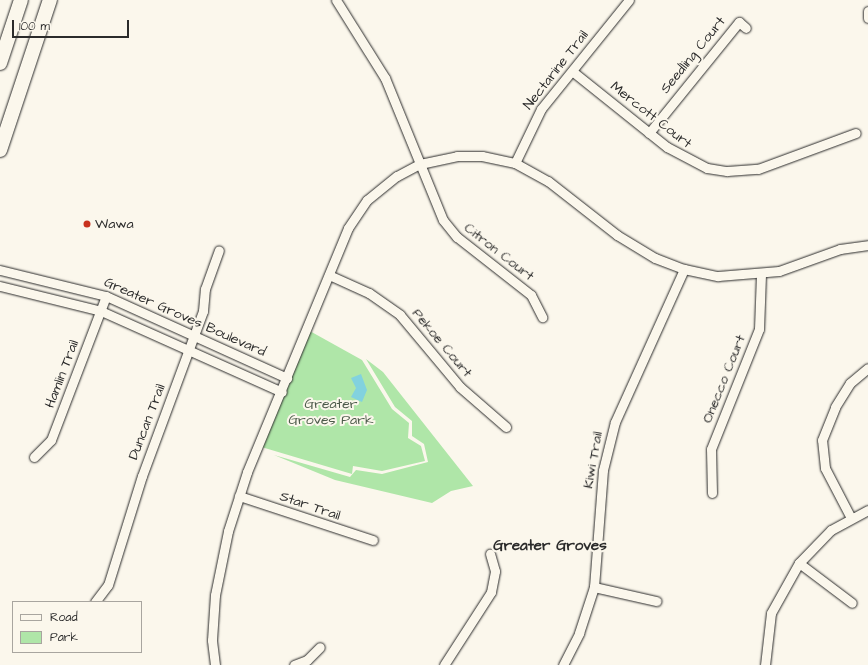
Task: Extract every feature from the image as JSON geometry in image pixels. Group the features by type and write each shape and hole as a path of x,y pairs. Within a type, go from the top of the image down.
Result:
{"highway":[{"path":"0,62 21,0"},
{"path":"0,150 50,0"}],"street":[{"name":"Citron Court","path":"336,0 378,65 447,227 531,295 542,317"},
{"name":"Nectarine Trail","path":"515,163 532,124 629,0"},
{"path":"868,11 868,18"},
{"name":"Seedling Court","path":"649,133 739,22 746,28"},
{"name":"Mercott Court","path":"572,71 684,159 727,171 765,167 856,134"},
{"path":"215,665 212,635 215,594 239,496 348,228 367,200 380,187 420,164 465,156 515,163 548,181 634,246 684,269 718,276 761,274 840,250 868,245"},
{"name":"Duncan Trail","path":"97,601 108,585 142,476 195,335 219,250"},
{"name":"Kiwi Trail","path":"563,665 579,633 594,587 608,446 622,402 684,269"},
{"name":"Greater Groves Boulevard","path":"0,270 106,296 195,335 287,378"},
{"name":"Onecco Court","path":"712,493 712,449 759,328 761,274"},
{"name":"Pekoe Court","path":"329,275 369,293 400,315 460,387 506,427"},
{"name":"Greater Groves Boulevard","path":"0,286 101,311 189,349 282,392"},
{"name":"Hamlin Trail","path":"34,457 52,440 106,296"},
{"path":"851,518 825,468 822,440 835,407 850,383 868,368"},
{"name":"Star Trail","path":"239,496 373,540"},
{"path":"765,665 771,613 799,563 831,530 868,510"},
{"path":"444,665 491,592 495,571 490,554"},
{"path":"799,563 852,603"},
{"path":"594,587 656,601"},
{"path":"294,665 307,660 320,647"}],"green space":[{"name":"Greater Groves Park","path":"308,330 362,360 392,409 409,423 408,438 421,446 425,461 382,471 353,466 352,474 258,446"},
{"path":"366,359 383,372 473,486 451,491 432,503 335,480 274,455 350,477 356,470 382,474 428,462 424,444 412,436 412,421 395,407"}],"water":[{"path":"361,374 367,390 362,402 351,397 356,388 351,378"}],"place":[{"name":"Wawa","path":"87,224"}],"district":[{"name":"Greater Groves","path":"550,546"}]}
